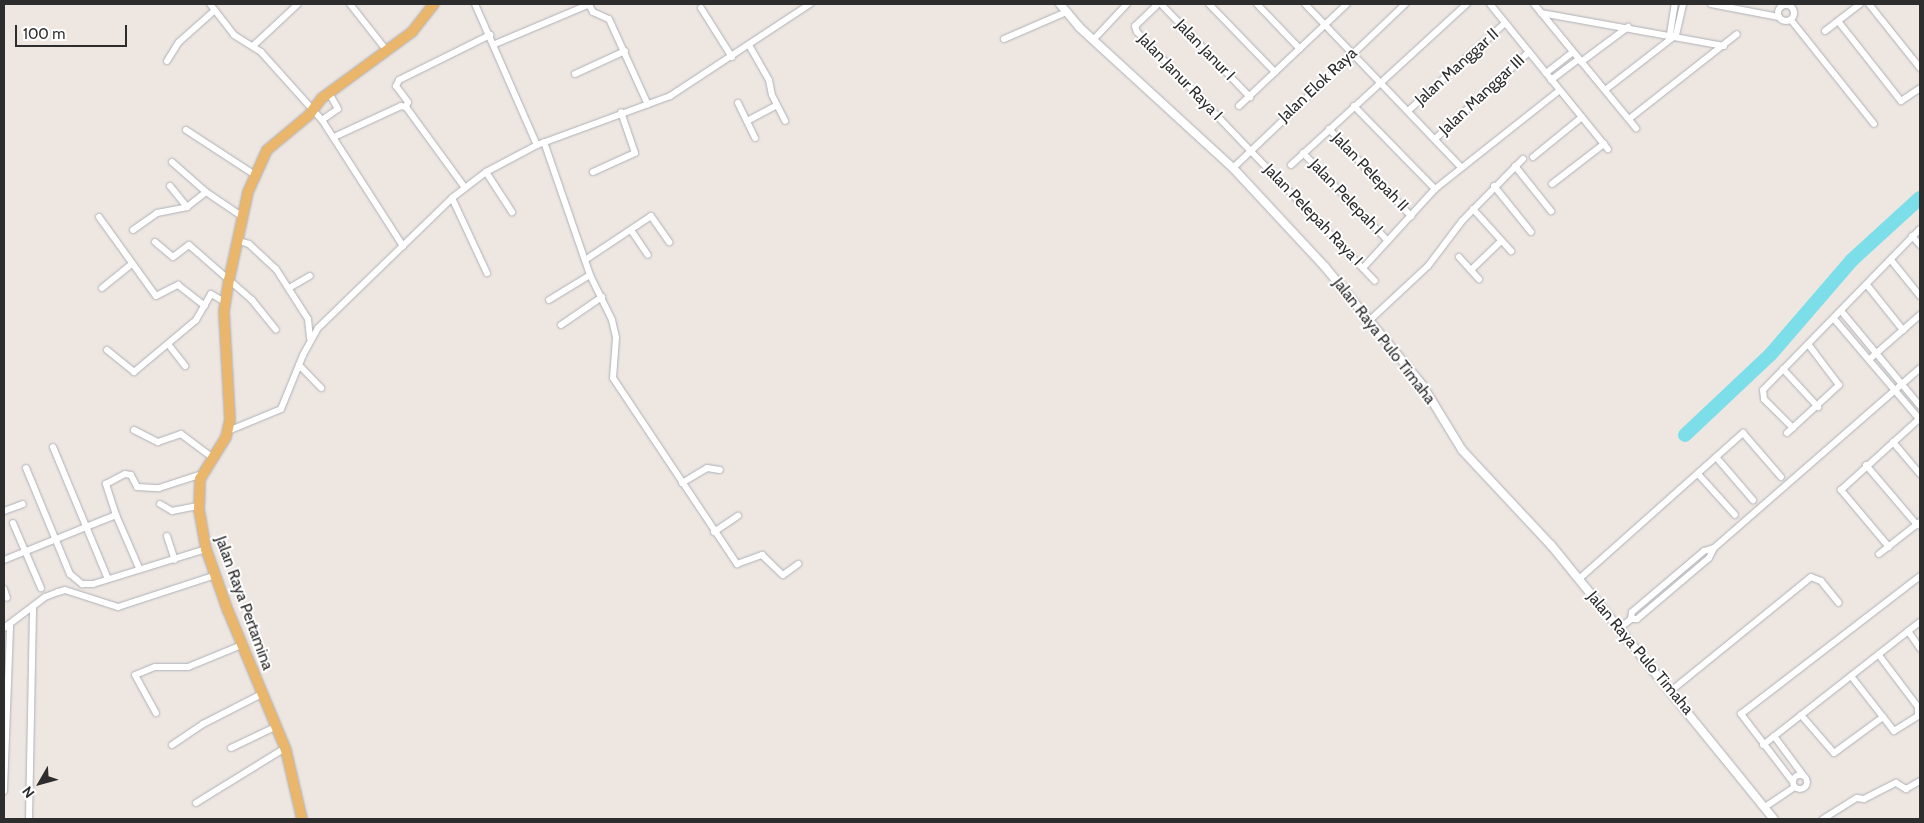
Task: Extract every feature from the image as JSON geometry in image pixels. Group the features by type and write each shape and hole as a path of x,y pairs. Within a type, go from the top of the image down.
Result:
{"main road":[{"path":"228,431 225,302 228,280 254,175 267,150 312,111 329,93 412,32 429,6"},
{"name":"Jalan Raya Pertamina","path":"228,431 202,474 198,506 206,549 242,644 285,748 302,819"}],"street":[{"path":"210,4 239,39 254,45 322,120 403,246"},
{"path":"254,45 298,4"},
{"path":"350,4 387,51"},
{"path":"475,4 496,44 541,143 590,275 602,297 616,338 613,378 714,532 738,564 762,555 783,575 798,564"},
{"path":"228,431 281,409 310,339 337,308 452,198 486,172 541,143 621,112 648,105 670,96 732,58 810,4"},
{"name":"Jalan Raya Pulo Timaha","path":"1060,4 1066,12 1098,34 1235,165 1373,318 1431,396 1462,450 1627,623 1774,819"},
{"path":"1098,34 1127,4"},
{"name":"Jalan Janur I","path":"1160,4 1250,97"},
{"name":"Jalan Janur Raya I","path":"1160,4 1135,26 1137,32 1250,150"},
{"path":"1209,4 1275,72"},
{"path":"1257,4 1300,49"},
{"path":"1305,4 1460,166"},
{"path":"1240,106 1347,4"},
{"name":"Jalan Elok Raya","path":"1235,165 1405,4"},
{"path":"1291,164 1467,4"},
{"path":"1490,4 1606,147 1552,184"},
{"path":"1534,4 1636,128"},
{"path":"1673,34 1675,4"},
{"path":"1605,90 1673,34 1683,4"},
{"path":"1711,4 1733,6 1779,17 1783,20 1791,20"},
{"path":"1825,32 1860,4"},
{"path":"1869,4 1920,68"},
{"path":"496,44 562,14 590,5 593,12 609,19 648,105"},
{"path":"1779,17 1779,5 1796,6 1791,20"},
{"path":"701,8 732,58"},
{"path":"167,62 179,42 214,10"},
{"path":"1004,39 1066,12"},
{"path":"1541,13 1673,34 1724,46"},
{"path":"1791,20 1874,124"},
{"path":"1838,21 1899,99 1904,101 1920,88"},
{"name":"Jalan Manggar II","path":"1408,110 1505,23"},
{"path":"1551,80 1628,27"},
{"path":"1629,119 1737,34"},
{"path":"465,188 406,106 408,102 396,86 399,80 490,35"},
{"path":"749,45 770,80 777,104 785,121"},
{"path":"575,74 625,51"},
{"name":"Jalan Manggar III","path":"1435,139 1529,52"},
{"path":"1546,73 1573,52"},
{"path":"1362,268 1435,189 1460,166 1560,90"},
{"path":"322,120 338,109 329,93"},
{"path":"738,103 755,138"},
{"path":"746,120 777,104"},
{"path":"334,137 401,106 406,106"},
{"path":"1354,106 1435,189"},
{"path":"594,172 635,153 621,112"},
{"path":"1533,157 1582,118"},
{"name":"Jalan Pelepah II","path":"1329,129 1411,216"},
{"path":"186,130 254,175"},
{"name":"Jalan Pelepah Raya I","path":"1250,150 1375,281"},
{"name":"Jalan Pelepah I","path":"1303,153 1388,241"},
{"path":"1373,318 1428,266 1472,209 1523,159"},
{"path":"172,162 206,192 243,217"},
{"path":"1514,166 1550,210"},
{"path":"486,172 512,212"},
{"path":"170,186 187,207"},
{"path":"1494,186 1531,232"},
{"path":"133,230 157,213 187,207 206,192"},
{"path":"452,198 487,274"},
{"path":"1472,209 1511,251"},
{"path":"585,260 651,216 669,242"},
{"path":"99,217 157,297 178,285 205,306"},
{"path":"1808,344 1839,385 1818,407 1790,430 1763,396 1763,390 1782,369 1808,344 1835,320 1920,229"},
{"path":"631,230 648,255"},
{"path":"1912,236 1920,245"},
{"path":"1471,270 1501,240"},
{"path":"239,241 249,244 276,269 308,319 310,339"},
{"path":"155,242 173,257 189,245 252,300 276,330"},
{"path":"1459,257 1479,279"},
{"path":"1891,260 1920,296"},
{"path":"102,288 132,264"},
{"path":"549,300 590,275"},
{"path":"289,288 310,276"},
{"path":"1867,285 1903,330"},
{"path":"107,350 134,372 196,320 211,294 225,302"},
{"path":"561,325 602,297"},
{"path":"1842,312 1920,406"},
{"path":"1868,360 1920,315"},
{"path":"1835,320 1920,419 1866,465 1841,490 1889,547"},
{"path":"1844,331 1851,324"},
{"path":"168,344 185,366"},
{"path":"299,365 320,388"},
{"path":"1627,623 1632,612 1698,557 1714,548 1920,368"},
{"path":"1782,369 1818,407"},
{"path":"134,430 158,442 181,434 212,457"},
{"path":"1582,577 1742,433 1781,476"},
{"path":"1893,442 1920,474"},
{"path":"53,447 108,579"},
{"path":"1716,457 1753,500"},
{"path":"1866,465 1918,524 1879,554"},
{"path":"26,468 75,580 89,584 139,568 176,560 206,549"},
{"path":"682,483 707,468 720,470"},
{"path":"139,568 116,515 106,484 125,474 131,475 137,487 159,488 202,474"},
{"path":"1698,474 1735,515"},
{"path":"4,510 23,504"},
{"path":"160,504 176,511 198,506"},
{"path":"4,560 116,515"},
{"path":"714,532 738,516"},
{"path":"13,523 41,588"},
{"path":"167,536 176,560"},
{"path":"1627,623 1637,619 1703,563 1714,548"},
{"path":"1698,557 1703,563"},
{"path":"4,791 7,627 45,597 65,590 124,606 216,575"},
{"path":"1774,736 1803,775 1807,782 1805,787 1794,784 1742,718 1743,711 1920,576"},
{"path":"1674,688 1811,577 1821,582 1839,603"},
{"path":"4,589 7,598"},
{"path":"1658,590 1663,597"},
{"path":"29,819 33,608"},
{"path":"1763,745 1920,622"},
{"path":"1908,631 1920,648"},
{"path":"156,713 135,676 155,668 188,667 242,644"},
{"path":"1852,676 1883,717 1897,731 1918,716 1919,710 1878,654"},
{"path":"172,745 203,724 262,694"},
{"path":"1801,715 1834,753 1883,717"},
{"path":"232,748 275,726"},
{"path":"196,803 285,748"},
{"path":"1766,807 1794,784 1797,775 1803,775"},
{"path":"1823,819 1856,798 1864,799 1896,783 1906,789 1920,781"}],"waterway":[{"path":"1685,435 1770,355 1852,260 1920,198"}]}
